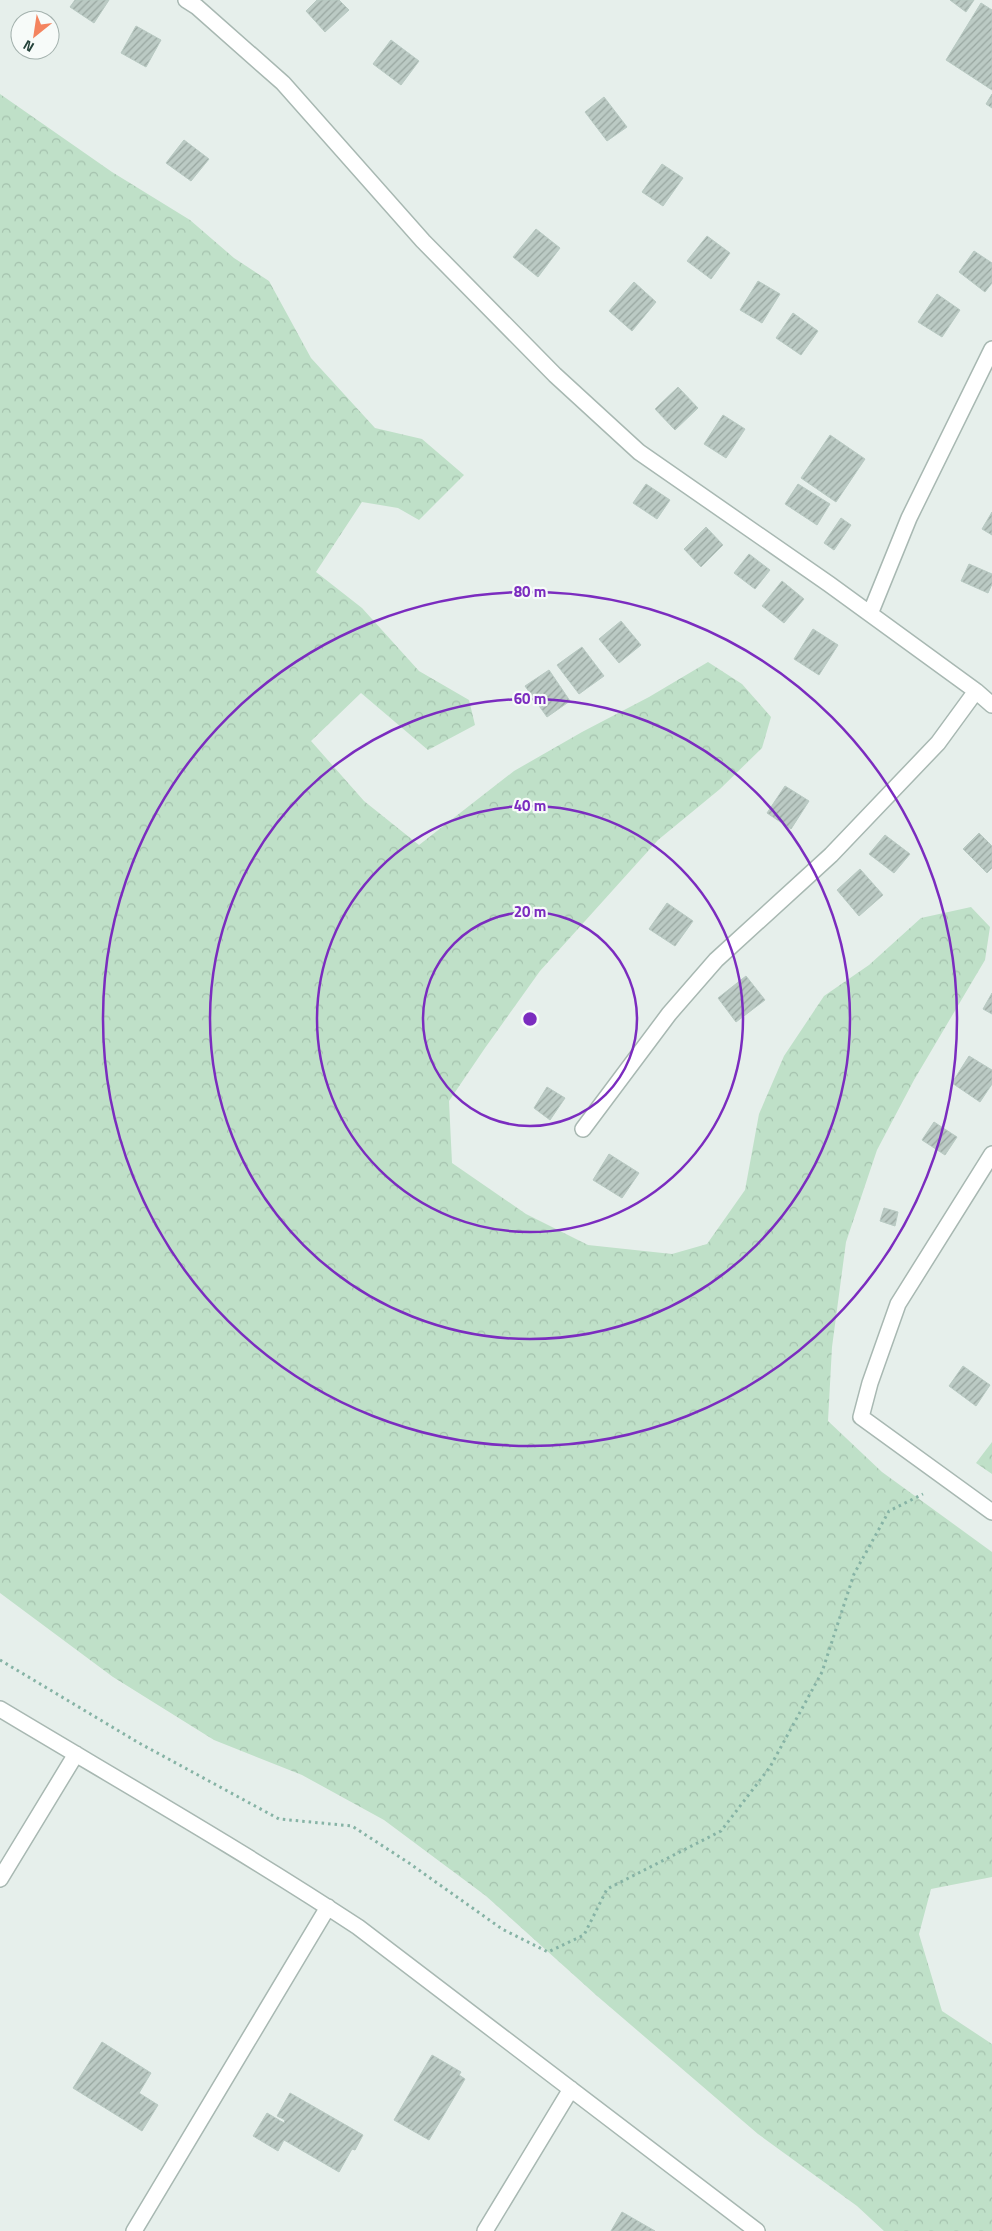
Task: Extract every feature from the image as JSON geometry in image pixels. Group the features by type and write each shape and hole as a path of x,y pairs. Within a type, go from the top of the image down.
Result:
{"street":[{"path":"186,0 197,7 283,83 423,241 555,375 639,452 870,614 992,704"},
{"path":"870,614 909,518 992,349"},
{"path":"583,1129 669,1014 716,960 831,855 938,743 976,691"},
{"path":"992,1154 898,1304 870,1383 861,1417 992,1512"},
{"path":"0,1709 358,1927 757,2231"},
{"path":"0,1880 76,1754"},
{"path":"134,2231 328,1907"},
{"path":"486,2231 571,2089"}],"path":[{"path":"0,1660 138,1743 279,1819 352,1826 410,1863 502,1929 548,1952 584,1935 607,1890 721,1832 770,1767 822,1672 854,1574 889,1511 950,1481"}],"green space":[{"path":"0,94 112,172 190,220 234,258 269,281 311,358 375,428 422,439 464,475 419,520 398,508 362,502 316,572 362,608 419,671 469,700 475,725 428,750 361,693 311,741 364,801 419,845 514,771 582,732 649,697 708,662 742,684 771,717 762,748 720,789 658,840 540,971 449,1101 452,1163 526,1214 588,1245 672,1254 707,1244 745,1190 759,1114 784,1056 824,996 869,965 921,918 971,907 990,927 985,960 914,1080 877,1150 846,1242 832,1347 828,1421 882,1472 992,1552 992,1877 931,1889 919,1934 942,2011 992,2044 992,2231 884,2231 857,2206 758,2134 596,1995 486,1896 384,1820 302,1775 214,1740 113,1677 0,1593"},
{"path":"992,1442 992,1474 976,1463"}],"building":[{"path":"75,0 109,0 94,23 70,7"},
{"path":"317,0 339,0 349,10 325,32 306,11"},
{"path":"950,0 974,0 966,12"},
{"path":"981,3 992,10 992,90 946,60"},
{"path":"136,26 161,40 146,67 121,53"},
{"path":"391,40 419,61 401,85 373,64"},
{"path":"992,94 992,108 986,104"},
{"path":"604,97 627,127 607,141 585,112"},
{"path":"184,140 209,159 191,181 166,163"},
{"path":"662,164 683,178 663,206 642,192"},
{"path":"536,229 560,248 538,277 513,257"},
{"path":"707,236 730,253 711,279 687,261"},
{"path":"974,251 992,263 992,283 985,292 959,272"},
{"path":"758,281 780,294 762,323 740,310"},
{"path":"634,282 656,302 632,331 609,311"},
{"path":"937,294 960,310 942,337 918,322"},
{"path":"793,313 818,331 801,355 776,338"},
{"path":"678,387 698,408 675,430 655,409"},
{"path":"723,415 745,429 726,458 704,444"},
{"path":"830,435 865,459 836,502 801,478"},
{"path":"646,484 670,500 657,519 633,503"},
{"path":"798,484 830,504 817,525 785,504"},
{"path":"992,512 992,535 982,529"},
{"path":"841,518 851,525 834,550 824,543"},
{"path":"706,527 723,545 701,567 684,549"},
{"path":"749,554 770,570 755,589 734,573"},
{"path":"969,564 992,574 992,584 988,593 961,581"},
{"path":"782,581 804,599 784,623 762,606"},
{"path":"621,621 641,645 619,663 599,639"},
{"path":"813,629 838,645 819,675 794,659"},
{"path":"582,647 604,676 579,694 557,665"},
{"path":"549,670 570,701 547,717 525,686"},
{"path":"785,786 809,801 791,829 767,813"},
{"path":"979,833 992,846 992,868 987,873 963,849"},
{"path":"885,835 910,854 894,873 869,854"},
{"path":"860,869 883,895 859,916 837,890"},
{"path":"667,903 693,921 675,946 649,929"},
{"path":"746,976 765,1000 736,1022 718,998"},
{"path":"992,993 992,1014 983,1009"},
{"path":"969,1056 992,1070 992,1084 980,1102 952,1083"},
{"path":"547,1087 565,1098 550,1120 534,1108"},
{"path":"934,1122 957,1137 945,1155 922,1140"},
{"path":"609,1154 639,1173 622,1198 593,1180"},
{"path":"884,1208 898,1212 895,1226 880,1221"},
{"path":"963,1366 990,1385 976,1406 949,1386"},
{"path":"102,2042 151,2073 139,2093 158,2105 142,2131 73,2088"},
{"path":"432,2055 461,2072 459,2075 465,2079 429,2140 394,2120"},
{"path":"290,2093 363,2135 355,2150 352,2149 339,2172 284,2140 278,2151 253,2136 267,2113 284,2123 285,2120 277,2116"},
{"path":"622,2212 655,2231 611,2231"}]}
